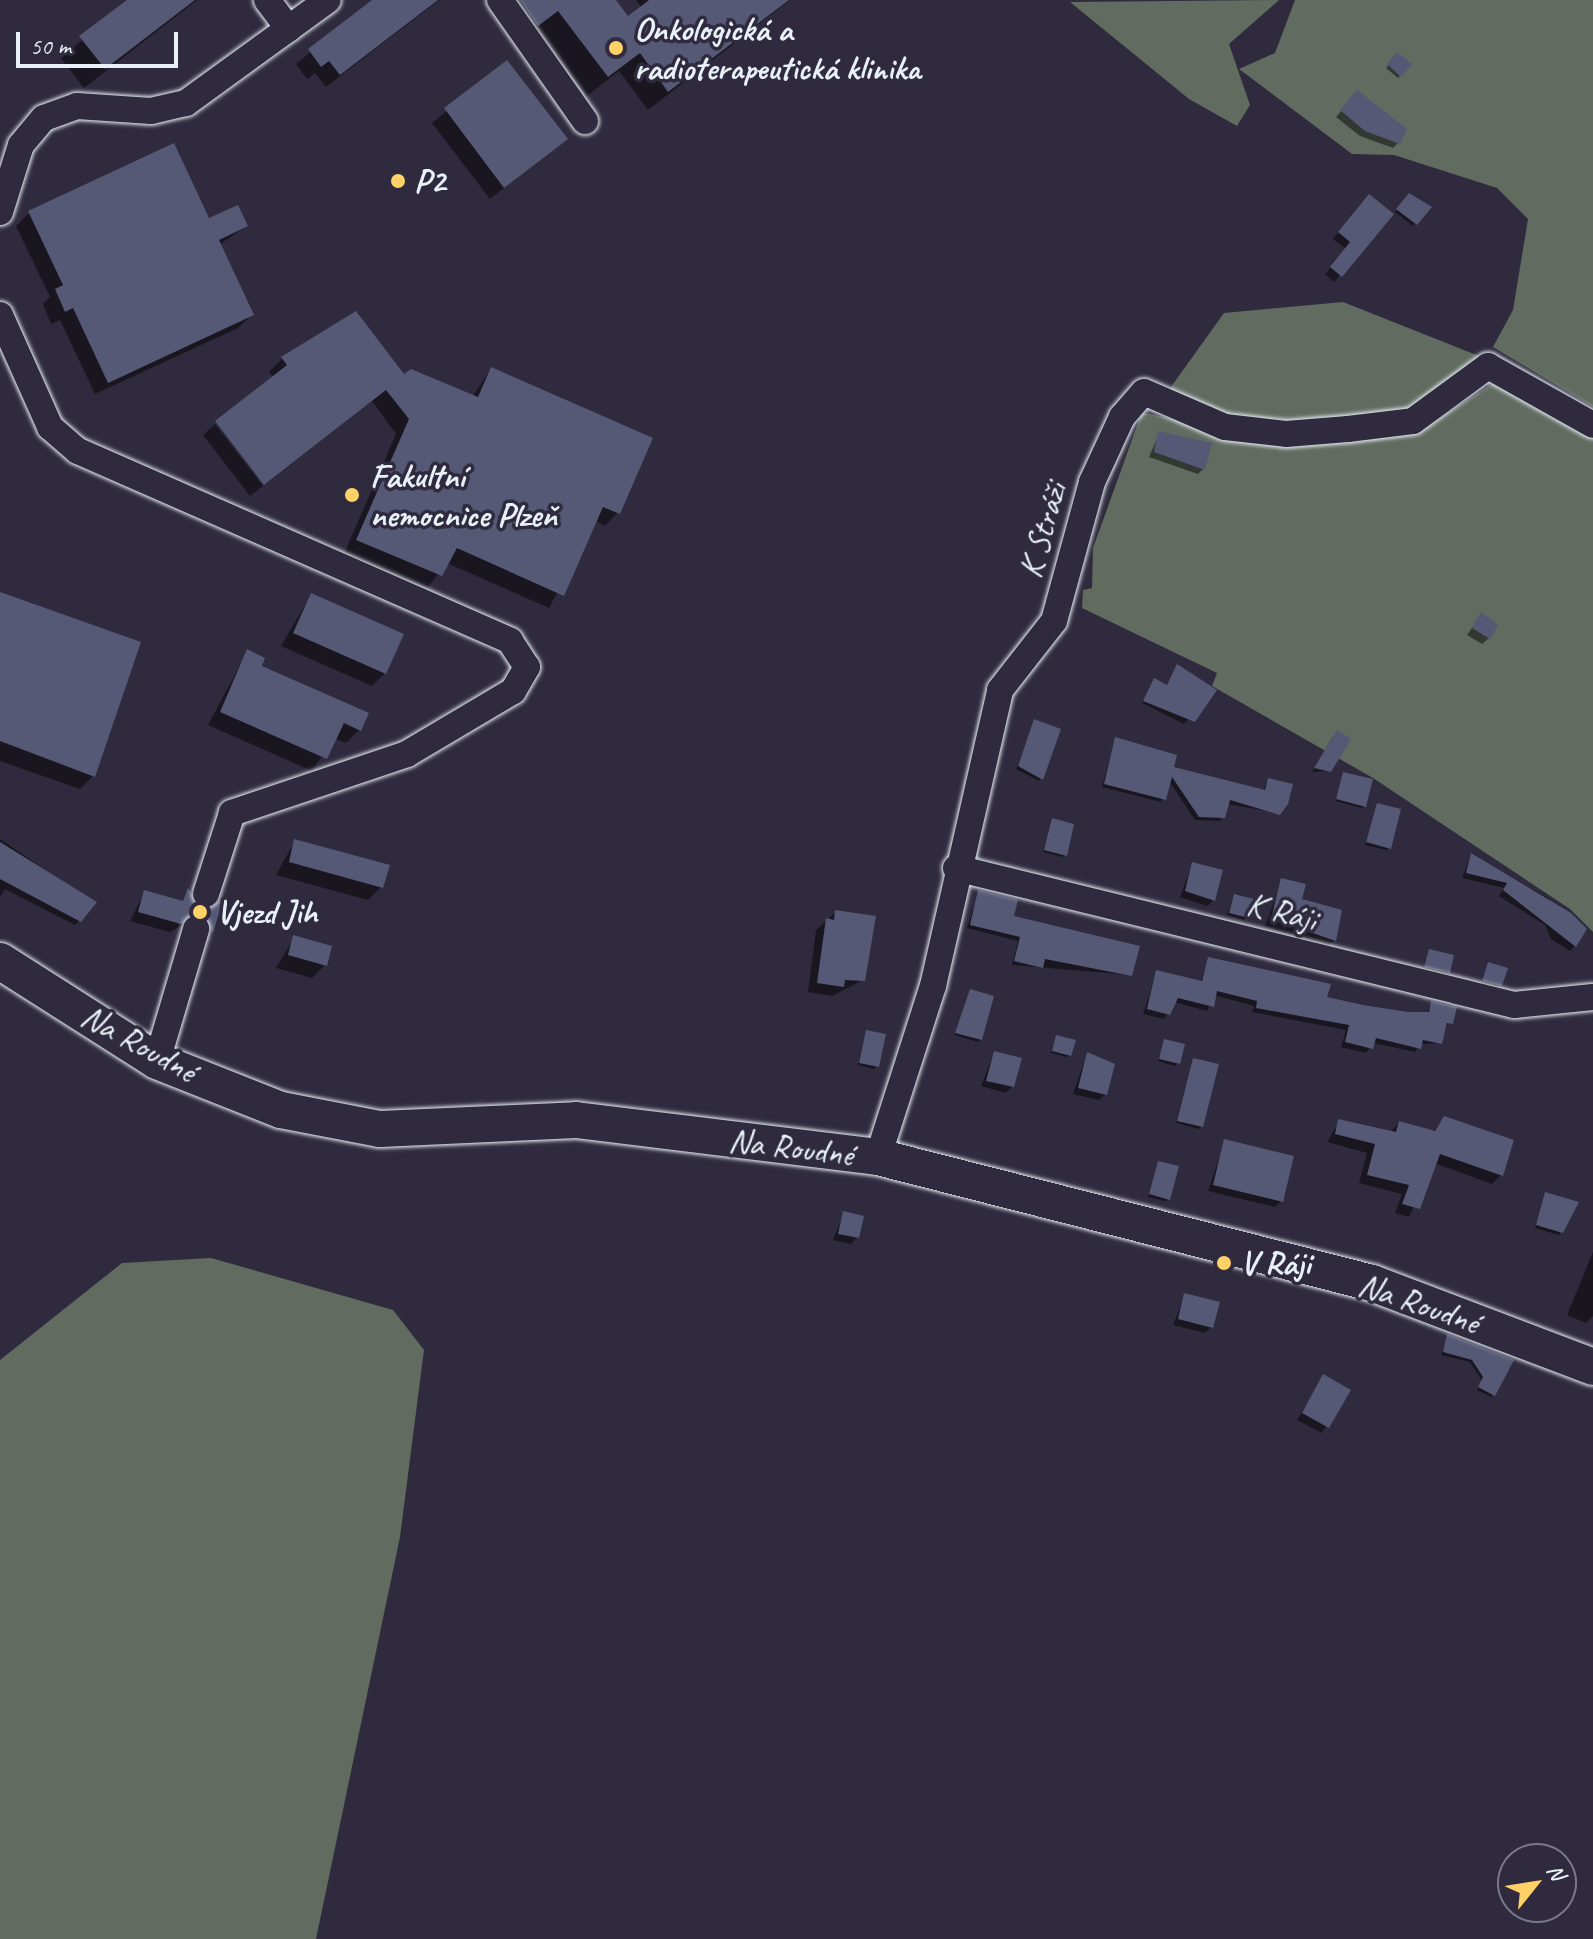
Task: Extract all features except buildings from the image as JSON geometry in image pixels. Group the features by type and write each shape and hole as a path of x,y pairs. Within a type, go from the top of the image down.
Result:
{"street":[{"path":"267,0 289,29"},
{"path":"0,212 21,145 44,118 77,106 173,108 328,0"},
{"path":"500,0 585,121"},
{"path":"0,315 50,427 78,451 510,641 527,667 513,691 407,754 232,813 206,894"},
{"name":"K Stráži","path":"878,1157 933,986 956,868 1000,690 1054,621 1092,482 1122,417 1144,392 1225,427 1317,432 1413,421 1488,366 1593,425"},
{"name":"K Ráji","path":"956,868 1514,1005 1593,997"},
{"path":"157,1061 196,929"},
{"name":"Na Roudné","path":"0,961 157,1061 281,1110 380,1129 576,1120 878,1157 1372,1283 1593,1367"}],"green space":[{"path":"1279,0 1229,44 1250,105 1237,126 1189,99 1070,2"},
{"path":"1295,0 1593,0 1593,407 1493,347 1513,310 1528,219 1497,188 1394,155 1352,154 1239,69 1275,53"},
{"path":"1343,302 1479,356 1472,375 1398,414 1293,428 1203,413 1168,391 1224,313"},
{"path":"1498,380 1593,434 1593,932 1570,909 1373,778 1212,686 1217,673 1082,608 1083,590 1092,588 1093,548 1142,412 1292,447 1419,432"},
{"path":"211,1258 393,1310 424,1350 400,1537 316,1939 0,1939 0,1360 122,1263"}],"place":[{"name":"Onkologická a radioterapeutická klinika","path":"616,48"},
{"name":"P2","path":"398,181"},
{"name":"Fakultní nemocnice Plzeň","path":"352,495"},
{"name":"Vjezd Jih","path":"200,912"},
{"name":"V Ráji","path":"1224,1263"}]}
